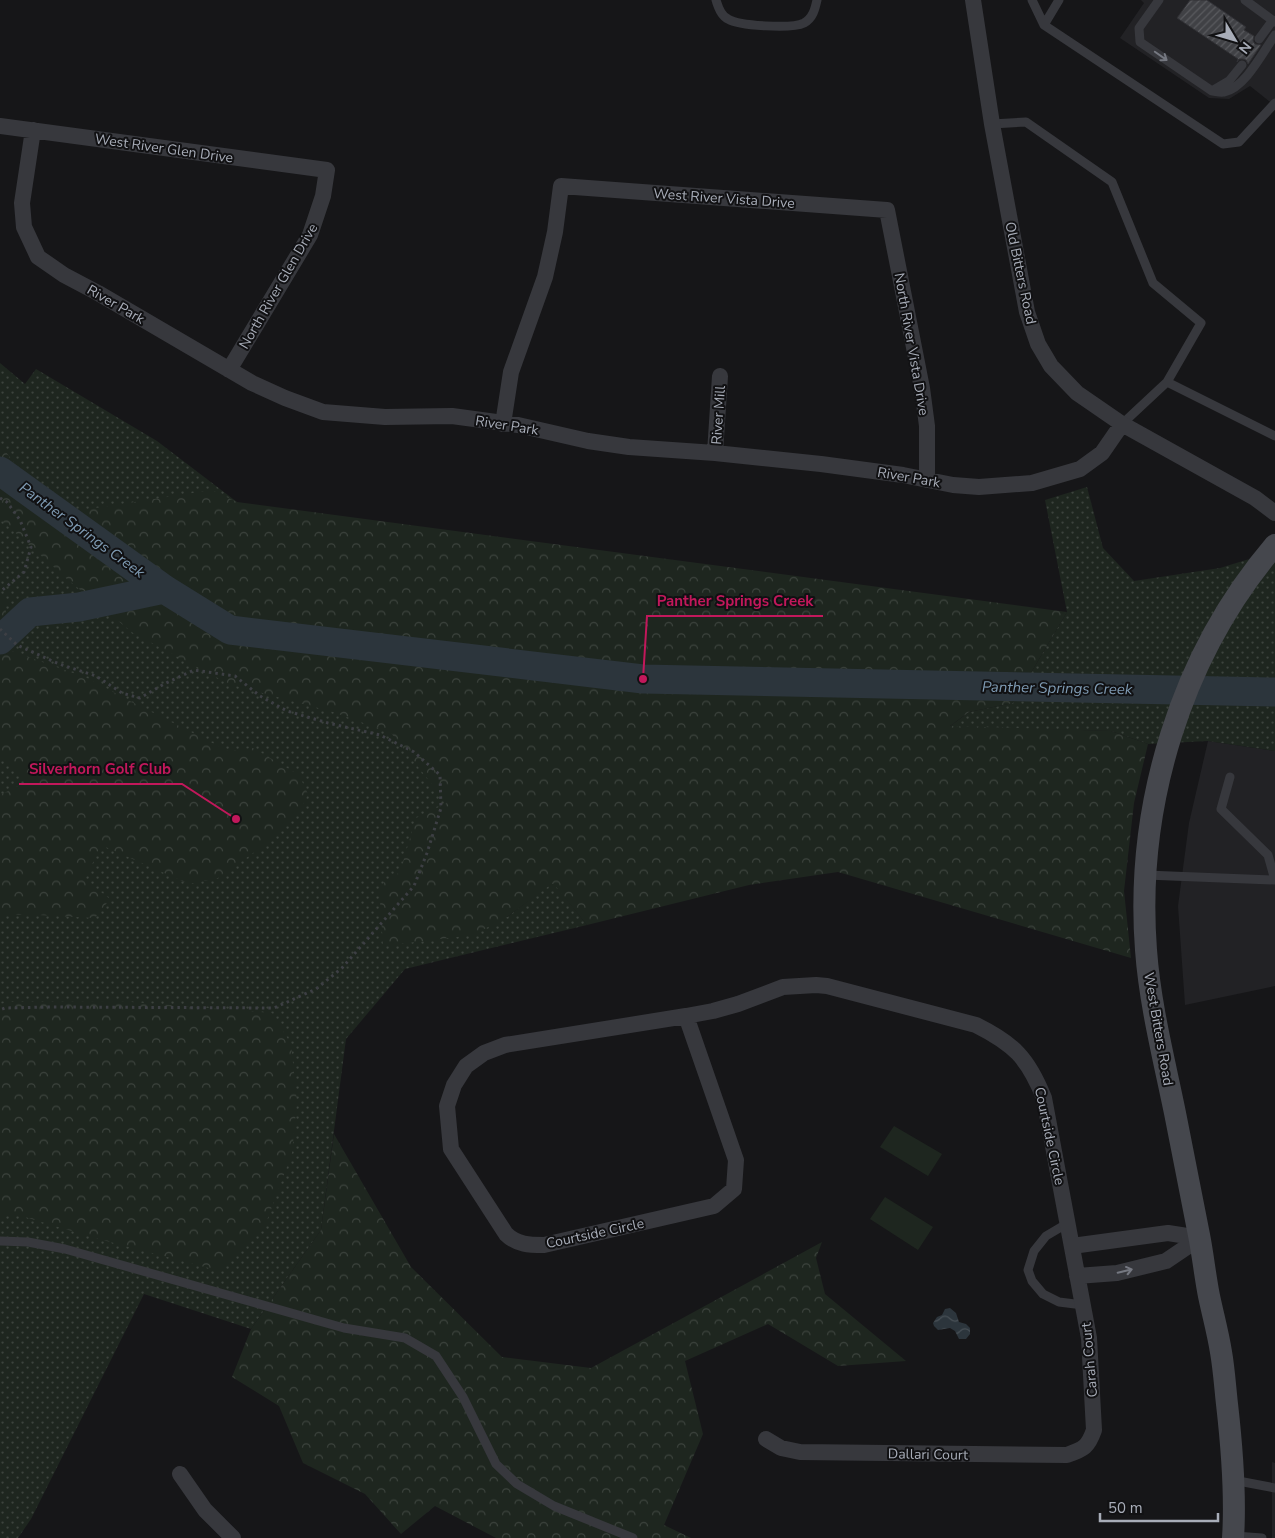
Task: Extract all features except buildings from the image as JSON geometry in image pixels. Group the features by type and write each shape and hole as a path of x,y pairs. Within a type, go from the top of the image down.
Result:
{"main road":[{"name":"West Bitters Road","path":"1233,1537 1232,1449 1221,1352 1155,1015 1146,947 1144,893 1149,833 1156,793 1177,717 1200,661 1229,609 1269,552"}],"street":[{"name":"Old Bitters Road","path":"973,0 992,124 1027,312 1038,344 1051,366 1077,393 1122,424 1255,498 1275,513"},
{"name":"West River Glen Drive","path":"0,126 327,170"},
{"name":"River Park","path":"33,130 22,203 24,227 38,257 64,275 98,292 252,383 284,398 323,412 385,417 452,416 518,425 588,441 628,447 715,453 821,464 903,475 953,485 979,486 1032,483 1080,469 1102,453 1122,424"},
{"name":"North River Glen Drive","path":"229,370 310,235 323,196 327,170"},
{"name":"West River Vista Drive","path":"503,424 511,372 545,277 555,232 561,186 887,210"},
{"name":"North River Vista Drive","path":"887,210 922,388 927,426 927,480"},
{"name":"River Mill","path":"715,453 720,376"},
{"name":"Courtside Circle","path":"686,1016 736,1160 734,1189 714,1206 544,1245 527,1245 511,1240 451,1149 447,1106 454,1085 466,1066 484,1053 505,1045 713,1011 784,987 816,985 976,1025 1006,1042 1023,1058 1036,1076 1044,1098 1077,1276"},
{"path":"1072,1246 1168,1233 1200,1238"},
{"path":"1077,1276 1117,1273 1166,1262 1200,1238"},
{"name":"Carah Court","path":"1077,1276 1089,1338 1094,1430 1089,1443"},
{"name":"Dallari Court","path":"766,1439 781,1448 800,1452 1067,1455 1080,1451 1089,1443"},
{"path":"180,1474 205,1510 232,1538"}],"lane":[{"path":"716,0 725,18 734,22 786,27 804,23 811,17 817,0"},
{"path":"1032,0 1044,24 1223,144 1239,142 1275,102"},
{"path":"1044,24 1059,0"},
{"path":"1159,0 1139,28 1140,42 1212,91 1223,92 1237,86 1245,78 1275,35"},
{"path":"1245,0 1274,21 1259,39"},
{"path":"1212,91 1229,81 1242,65"},
{"path":"992,124 1026,122 1112,182 1153,283 1201,323 1167,382 1122,424"},
{"path":"1167,382 1275,436"},
{"path":"1146,875 1275,880 1268,855 1221,809 1230,777"},
{"path":"1068,1223 1046,1236 1034,1251 1028,1270 1032,1281 1043,1294 1059,1302 1083,1305"},
{"path":"0,1241 28,1242 65,1249 344,1328 405,1338 436,1356 463,1396 496,1464 517,1484 554,1506 632,1538"},
{"path":"1233,1480 1275,1488"},
{"path":"1233,1537 1262,1538"}],"path":[{"path":"0,498 7,502 20,520 31,548 24,572 0,592"},
{"path":"0,629 17,645 59,664 96,676 122,693 140,698 194,670 235,676 260,696 287,711 380,735 414,752 440,775 440,808 427,853 414,886 342,968 316,989 274,1008 49,1007 5,1008 0,1010"}],"shaded area":[{"path":"1141,0 1275,0 1275,106 1250,86 1229,99 1209,98 1120,38 1144,3"},
{"path":"1208,741 1275,751 1275,986 1185,1005 1178,906 1189,823"},
{"path":"1272,1462 1275,1463 1275,1538 1272,1538"}],"green space":[{"path":"0,363 25,384 36,369 157,441 237,502 475,744 507,917 553,882 587,925 405,969 346,1039 321,1230 251,1329 144,1294 31,1519 18,1538 0,1538"},
{"path":"0,444 50,511 70,512 212,490 237,502 1067,612 1013,703 969,712 950,726 1111,731 1148,744 1134,803 1124,891 1131,958 838,872 749,885 587,925 553,883 507,917 473,935 383,946 379,886 400,872 416,818 447,803 391,733 333,712 229,684 133,633 67,579 0,519"},
{"path":"1087,487 1103,548 1134,581 1220,568 1275,551 1275,751 1208,741 1148,744 1111,731 949,727 969,712 1013,703 1067,612 1045,500"},
{"path":"0,598 5,600 9,650 87,678 228,751 253,748 299,775 308,794 300,811 270,841 218,878 189,884 101,845 85,880 110,899 95,918 0,915 0,795 28,781 0,758"},
{"path":"119,1001 272,1013 291,1044 297,1101 292,1153 266,1223 220,1271 95,1238 15,1214 0,1218 0,1004 10,1002"},
{"path":"894,1126 942,1154 928,1176 880,1147"},
{"path":"334,1134 411,1267 502,1357 591,1368 822,1242 816,1258 825,1294 906,1361 838,1366 768,1324 685,1361 703,1434 664,1525 691,1538 496,1538 435,1506 401,1534 365,1494 303,1463 279,1406 232,1377 251,1329 321,1230"},
{"path":"885,1197 933,1227 918,1250 870,1219"}],"water":[{"path":"950,1308 956,1313 959,1322 966,1324 970,1328 970,1334 966,1339 959,1339 955,1331 950,1328 938,1330 934,1326 933,1323 937,1317 942,1315 945,1309"}],"waterway":[{"name":"Panther Springs Creek","path":"0,471 164,589 230,630 643,679 1275,692"},
{"name":"Panther Springs Creek","path":"0,640 30,612 79,607 164,589"}],"place":[{"name":"Panther Springs Creek","path":"643,679"},
{"name":"Silverhorn Golf Club","path":"236,819"}]}
